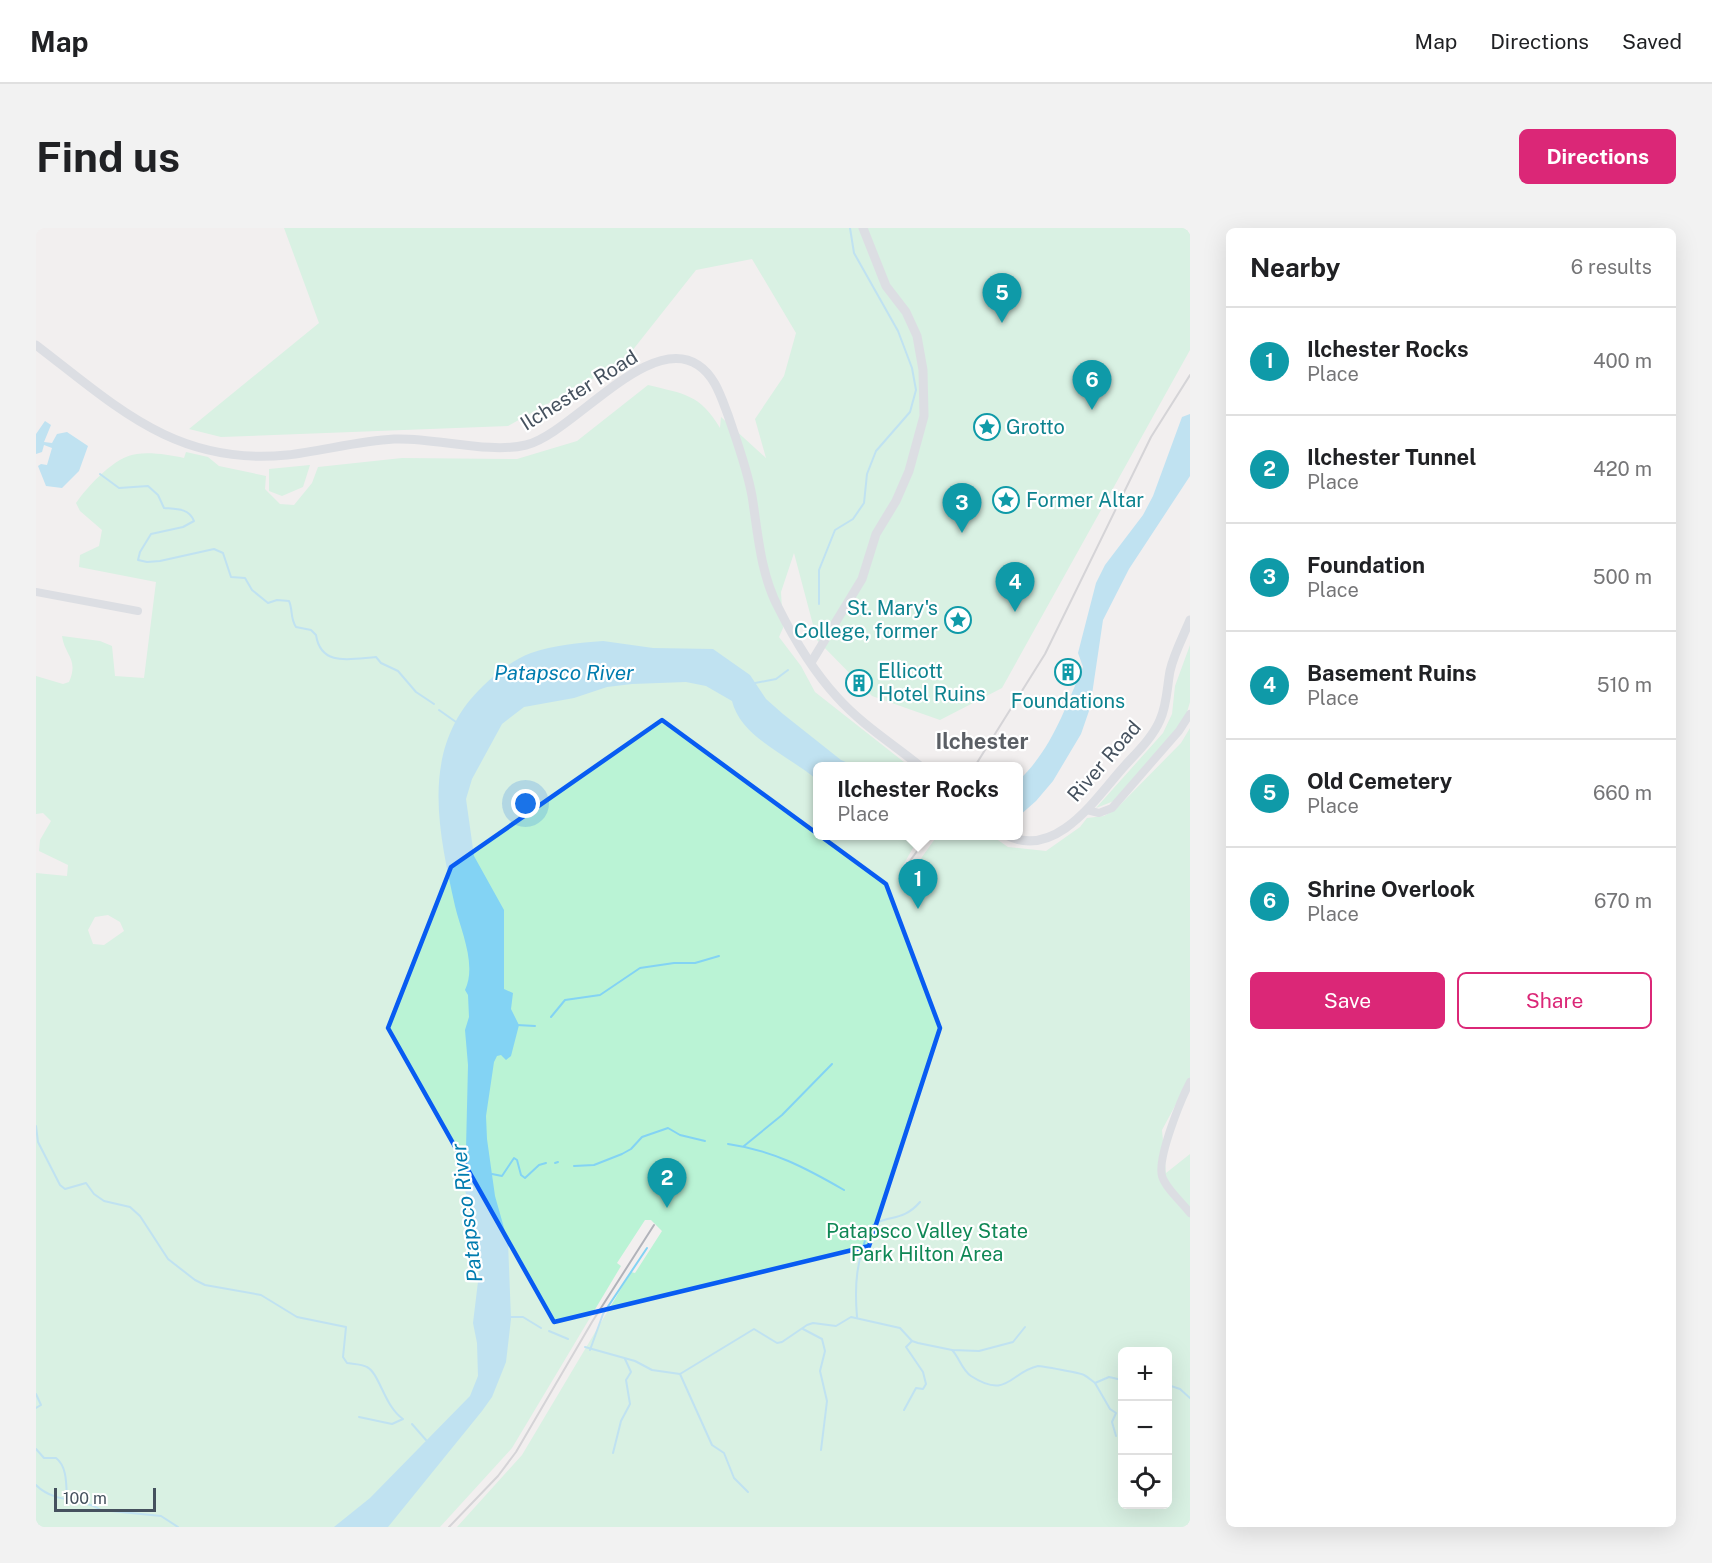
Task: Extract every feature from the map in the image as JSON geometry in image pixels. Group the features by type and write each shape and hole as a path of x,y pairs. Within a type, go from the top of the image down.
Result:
{"street":[{"path":"812,662 862,579 876,534 896,501 909,471 924,416 923,370 917,336 906,312 885,286 863,228"},
{"name":"Ilchester Road","path":"36,345 155,432 194,447 261,456 286,455 392,439 496,447 524,446 546,436 627,378 650,365 677,358 689,360 705,370 720,394 747,472 768,583 777,607 836,696 915,762"},
{"path":"36,592 138,611"},
{"name":"River Road","path":"1023,839 1030,841 1045,838 1066,827 1087,810 1149,738 1160,720 1175,654 1190,620"},
{"path":"1087,810 1099,813 1112,808 1179,731 1190,714"},
{"path":"1190,1082 1178,1107 1161,1166 1166,1184 1190,1213"}],"highlighted area":[{"path":"662,720 886,884 940,1028 869,1246 554,1322 388,1028 451,867"}],"green space":[{"name":"Patapsco Valley State Park Hilton Area","path":"284,228 1190,228 1190,350 1002,688 940,720 872,696 817,640 794,553 781,592 783,628 779,637 801,666 815,692 904,762 813,762 813,840 918,840 902,867 909,871 917,864 934,840 998,840 1008,847 1046,851 1080,827 1087,818 1104,816 1116,809 1181,743 1190,728 1190,1078 1162,1130 1166,1173 1190,1154 1190,1527 457,1527 522,1455 631,1272 635,1273 662,1231 651,1220 645,1220 617,1263 621,1266 512,1448 440,1527 36,1527 36,873 67,876 68,865 39,851 40,840 51,821 43,813 36,814 36,676 63,684 69,682 73,668 62,636 100,641 112,646 115,676 144,678 156,582 79,567 80,555 99,546 102,530 80,511 76,503 111,466 137,454 184,458 186,452 208,457 219,466 266,476 265,489 280,504 294,505 312,483 318,467 402,458 517,459 577,441 648,385 690,397 705,408 720,428 721,417 766,458 755,419 784,376 796,333 752,259 696,270 624,361 508,426 221,437 189,429 319,323","holes":["108,915 120,922 124,931 104,945 93,944 88,930 95,917"]},
{"path":"310,465 303,487 282,496 269,491 269,469"},
{"path":"1190,645 1190,702 1185,719 1114,801 1096,808 1163,733 1172,714 1175,686"}],"water":[{"path":"1190,414 1190,476 1129,569 1103,620 1090,708 1081,734 1053,781 1023,812 1023,776 1049,741 1064,713 1083,667 1078,653 1096,583 1105,565 1143,515 1153,496 1182,417"},
{"path":"45,421 51,425 44,442 52,443 57,434 67,432 88,446 79,471 62,488 46,486 38,466 47,465 52,448 44,445 42,452 36,454 36,434"},
{"name":"Patapsco River","path":"603,641 653,648 713,649 750,675 766,699 846,762 813,762 813,777 745,726 732,701 706,686 686,682 607,687 574,698 524,707 502,724 472,779 466,799 474,856 504,910 504,989 513,993 511,1009 519,1025 511,1056 506,1060 501,1055 497,1056 494,1062 486,1116 495,1196 508,1242 511,1319 506,1362 492,1397 482,1411 388,1527 334,1527 370,1498 470,1396 478,1376 477,1343 473,1323 481,1257 465,1190 468,1065 465,1030 469,1017 468,995 465,990 469,959 443,848 439,790 442,762 449,735 463,710 483,686 511,663 524,656 549,648"}],"waterway":[{"path":"819,604 819,570 835,530 853,519 864,503 867,474 876,451 910,412 916,390 912,368 898,331 854,253 850,228"},
{"path":"100,474 119,488 148,486 158,495 164,508 185,511 194,521 183,527 151,534 138,560 160,561 214,549 223,553 231,577 245,578 252,590 268,603 277,600 289,601 296,627 311,630 316,635 319,645 330,657 338,659 376,657 381,663 398,671 416,692 434,704"},
{"path":"755,683 776,679 788,670"},
{"path":"439,710 456,722"},
{"path":"551,1017 565,1000 600,995 640,968 674,963 695,963 719,956"},
{"path":"517,1025 535,1026"},
{"path":"744,1146 782,1115 832,1064"},
{"path":"36,1126 38,1142 60,1185 65,1189 86,1183 94,1194 104,1201 130,1207 140,1216 168,1259 195,1280 205,1285 261,1295 297,1317 346,1327 343,1357 347,1363 363,1365 372,1371 391,1406 403,1419 392,1424 359,1417"},
{"path":"574,1166 594,1165 622,1154 631,1149 642,1137 668,1128 680,1135 705,1141"},
{"path":"728,1144 774,1155 844,1190"},
{"path":"492,1174 502,1176 514,1158 517,1160 521,1175 525,1178 539,1165 546,1163"},
{"path":"857,1317 857,1272 869,1229 881,1221 906,1213 920,1202"},
{"path":"590,1350 603,1314 647,1248"},
{"path":"509,1317 523,1317 541,1328"},
{"path":"585,1347 635,1361 652,1370 680,1374 754,1329 777,1343 807,1325 813,1323 836,1326 851,1317 900,1328 912,1341 918,1343 952,1350 979,1351 1013,1342 1025,1327"},
{"path":"803,1329 822,1339 825,1351 820,1371 827,1401 821,1450"},
{"path":"549,1331 568,1339"},
{"path":"904,1410 916,1388 923,1389 926,1384 923,1372 906,1347 912,1341"},
{"path":"952,1350 971,1376 983,1383 993,1385 1001,1385 1038,1366 1081,1374 1095,1383 1109,1377 1118,1379"},
{"path":"613,1453 621,1421 630,1404 626,1380 631,1372 625,1359"},
{"path":"680,1374 712,1445 724,1453 734,1478 748,1492"},
{"path":"1095,1383 1110,1409 1116,1413 1112,1422 1116,1436"},
{"path":"1172,1386 1180,1389 1190,1398"},
{"path":"36,1394 41,1405 36,1408"},
{"path":"412,1424 426,1440"},
{"path":"36,1449 44,1458 56,1458 63,1467 67,1501"},
{"path":"36,1485 51,1495 85,1503 101,1510 161,1516 178,1527"}],"railway":[{"path":"978,762 1045,654 1151,437 1190,375"},
{"path":"907,865 925,840"},
{"path":"449,1527 498,1476 516,1452 592,1322 654,1225"}],"place":[{"name":"Old Cemetery","path":"1002,323"},
{"name":"Shrine Overlook","path":"1092,410"},
{"name":"Grotto","path":"987,427"},
{"name":"Former Altar","path":"1006,500"},
{"name":"Foundation","path":"962,533"},
{"name":"Basement Ruins","path":"1015,612"},
{"name":"St. Mary's College, former","path":"958,620"},
{"name":"Foundations","path":"1068,672"},
{"name":"Ellicott Hotel Ruins","path":"859,683"},
{"name":"Ilchester Rocks","path":"918,909"},
{"name":"Ilchester Tunnel","path":"667,1208"}],"district":[{"name":"Ilchester","path":"982,741"}]}
